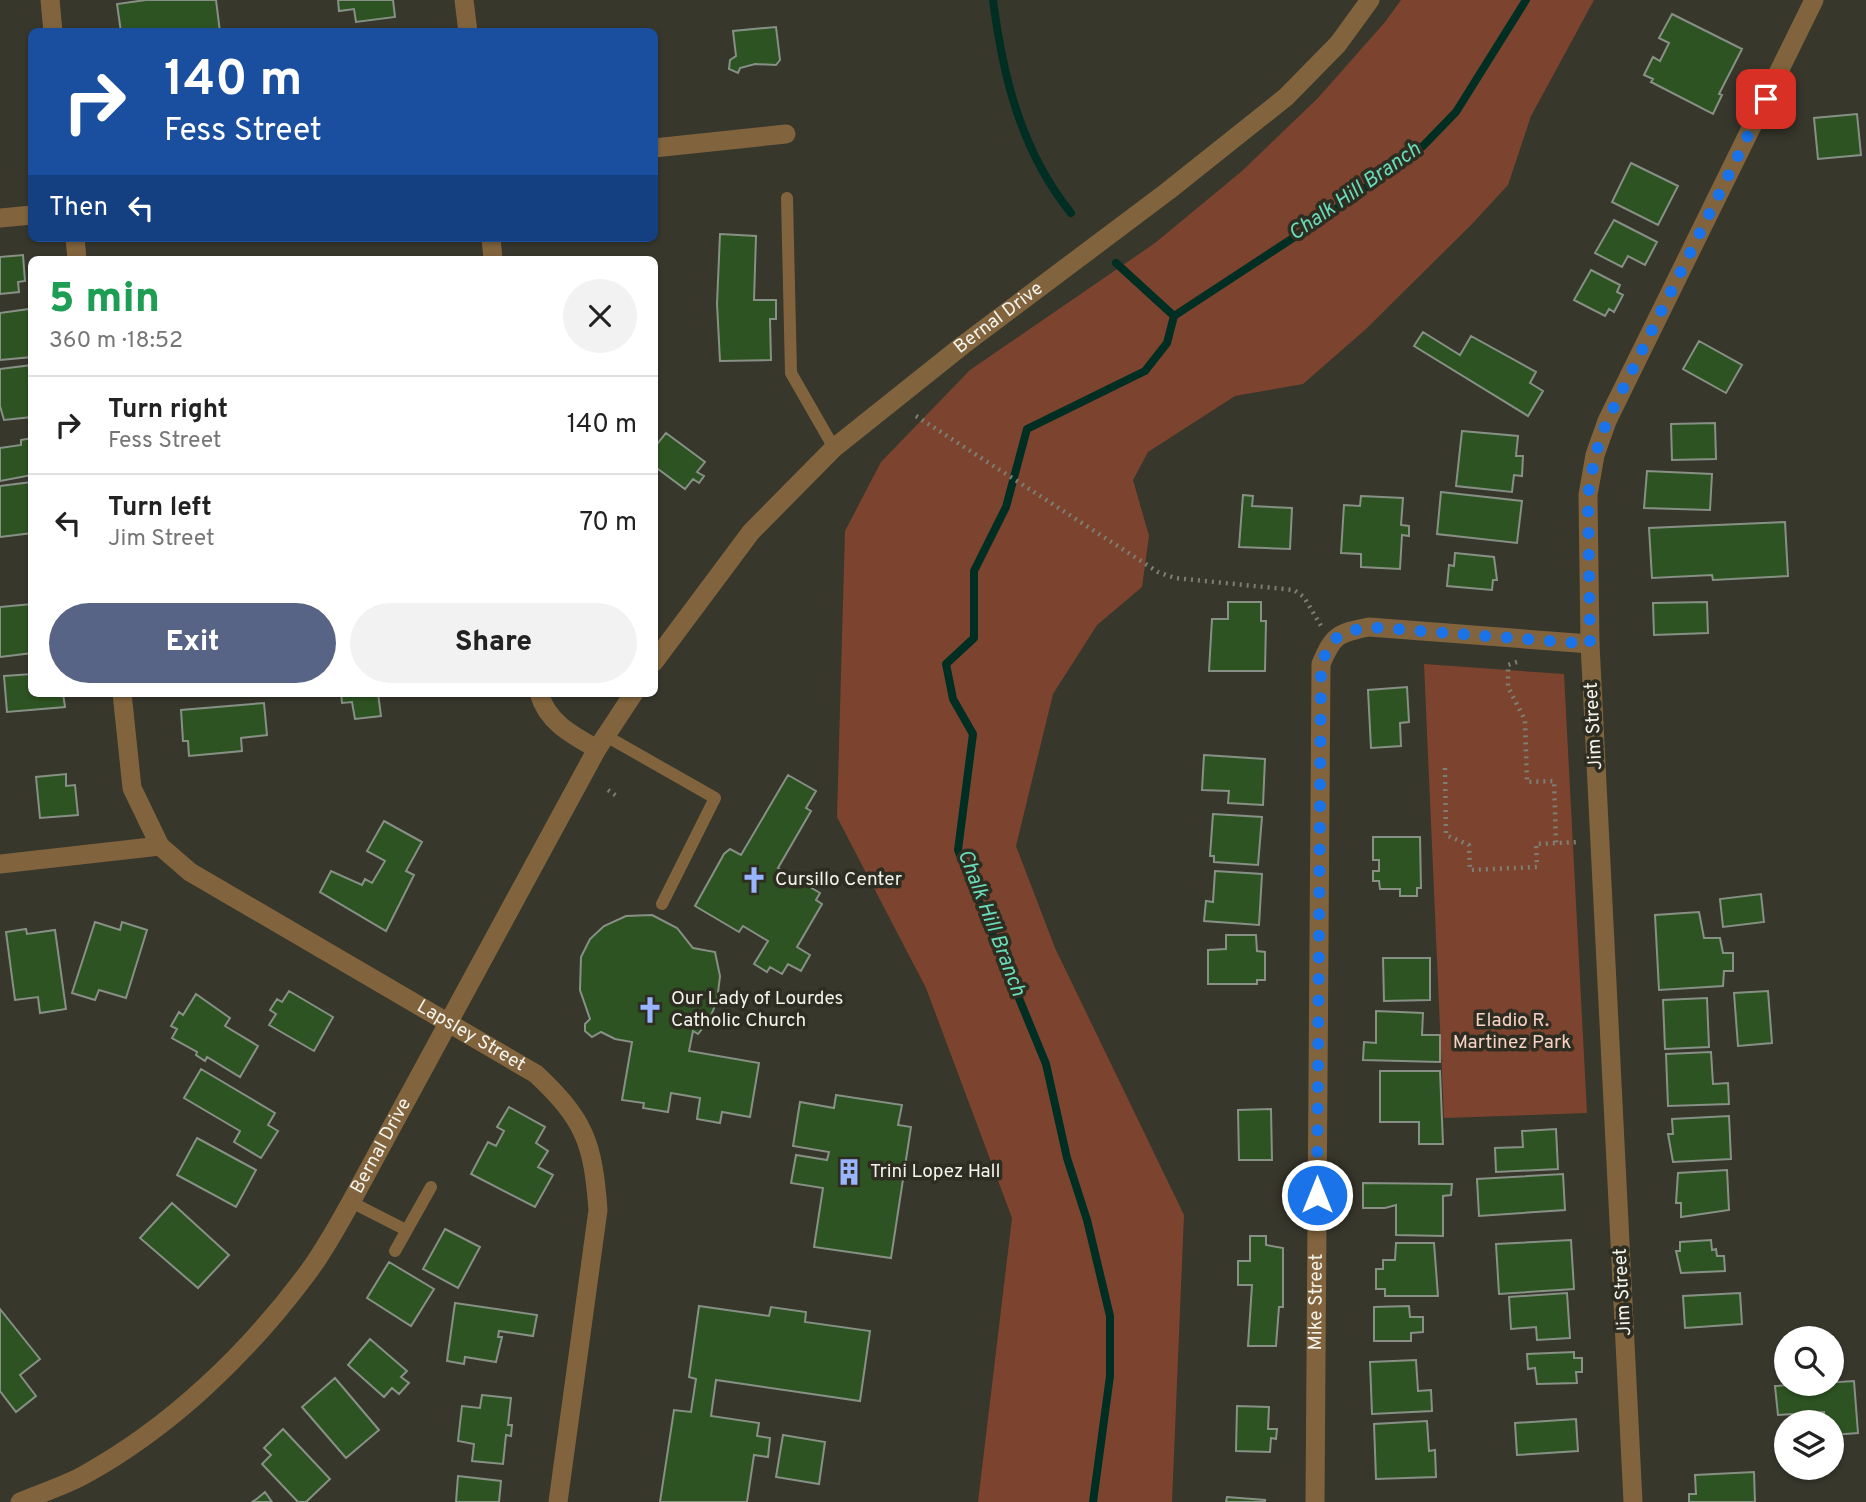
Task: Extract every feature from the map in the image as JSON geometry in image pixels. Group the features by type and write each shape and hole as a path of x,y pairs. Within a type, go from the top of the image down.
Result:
{"street":[{"path":"50,0 53,28"},
{"path":"464,0 468,28"},
{"name":"Bernal Drive","path":"658,657 751,532 834,448 963,345 1168,191 1286,97 1338,44 1370,0"},
{"name":"Jim Street","path":"1633,1502 1590,644 1588,495 1595,455 1607,421 1814,0"},
{"path":"658,148 786,134"},
{"path":"0,218 28,215"},
{"path":"1330,641 1344,632 1369,627 1590,644"},
{"name":"Mike Street","path":"1315,1502 1321,664 1330,641"},
{"name":"Lapsley Street","path":"122,697 132,788 160,846 190,872 536,1074 568,1103 585,1136 595,1173 598,1210 558,1502"},
{"path":"540,697 551,719 569,733 601,743"},
{"name":"Bernal Drive","path":"20,1502 83,1475 142,1438 198,1395 254,1338 307,1275 351,1202 601,743 631,697"},
{"path":"0,863 160,846"}],"lane":[{"path":"787,198 790,373 834,448"},
{"path":"601,743 715,798 662,904"},
{"path":"395,1251 431,1187"},
{"path":"351,1202 407,1230"}],"path":[{"path":"916,416 1158,572 1175,578 1294,590 1304,597 1330,641"},
{"path":"1523,663 1508,665 1508,687 1525,720 1527,782 1554,781 1556,842"},
{"path":"1445,768 1447,835 1469,845 1470,870 1537,867 1536,844 1583,842"},
{"path":"608,790 618,797"}],"green space":[{"path":"1401,0 1594,0 1531,116 1508,185 1471,225 1366,329 1303,384 1235,396 1148,452 1133,480 1149,536 1142,587 1097,625 1053,694 1016,846 1055,948 1184,1215 1172,1502 978,1502 1012,1218 926,988 837,817 845,531 881,462 970,370 1155,243 1242,171 1318,98"},
{"name":"Eladio R. Martinez Park","path":"1424,664 1564,674 1587,1113 1444,1118"}],"building":[{"path":"146,0 216,0 220,28 120,28 117,4"},
{"path":"338,0 393,0 395,17 356,22 354,9 339,11"},
{"path":"1672,14 1742,49 1719,94 1722,95 1713,114 1651,82 1653,79 1644,75 1653,57 1660,61 1669,43 1659,38"},
{"path":"776,27 780,60 776,65 755,64 740,68 738,73 729,69 730,60 736,56 733,31"},
{"path":"1857,114 1861,155 1818,159 1814,118"},
{"path":"1631,163 1678,186 1658,225 1612,202"},
{"path":"1614,220 1657,242 1645,265 1628,256 1622,267 1595,253"},
{"path":"720,234 756,236 754,300 776,300 776,319 770,319 771,360 720,361 717,304"},
{"path":"23,255 25,281 18,282 19,292 0,294 0,257"},
{"path":"1591,270 1620,285 1617,292 1623,295 1614,312 1609,309 1605,316 1574,300"},
{"path":"28,309 28,357 0,360 0,313"},
{"path":"1423,332 1460,355 1471,336 1536,372 1530,383 1543,391 1528,416 1414,346"},
{"path":"1699,341 1742,365 1726,393 1683,369"},
{"path":"28,366 28,417 4,420 0,406 0,369"},
{"path":"1715,423 1716,459 1672,460 1671,424"},
{"path":"1462,431 1518,436 1516,456 1523,456 1522,476 1514,475 1512,492 1456,486"},
{"path":"666,433 705,462 697,472 704,476 699,483 693,479 685,489 658,469 658,443"},
{"path":"28,439 28,476 0,481 0,448 21,445 21,440"},
{"path":"1647,471 1712,474 1710,510 1644,508"},
{"path":"28,482 28,534 0,537 0,486"},
{"path":"1441,492 1522,501 1517,543 1437,534"},
{"path":"1243,495 1253,496 1252,506 1292,508 1290,549 1239,547"},
{"path":"1361,496 1403,498 1401,525 1409,526 1409,536 1402,535 1400,569 1361,567 1361,554 1341,553 1344,505 1360,506"},
{"path":"1785,522 1788,576 1713,580 1712,575 1652,578 1649,528"},
{"path":"1455,553 1494,557 1497,580 1493,580 1492,590 1447,586 1449,565 1454,566"},
{"path":"1228,602 1261,602 1261,621 1266,621 1265,671 1209,671 1212,619 1228,619"},
{"path":"1707,602 1708,633 1654,635 1653,603"},
{"path":"28,604 28,654 0,657 0,607"},
{"path":"28,674 28,697 64,697 65,707 7,712 4,676"},
{"path":"1407,687 1409,722 1400,723 1401,746 1371,748 1368,690"},
{"path":"341,697 379,697 381,716 355,719 352,702 342,703"},
{"path":"264,703 267,735 241,738 242,751 189,756 188,741 183,741 181,710"},
{"path":"1204,755 1265,759 1263,805 1228,803 1229,791 1202,790"},
{"path":"66,774 66,786 75,785 78,815 40,818 36,777"},
{"name":"Cursillo Center","path":"788,775 816,791 806,808 811,811 778,868 820,893 816,900 822,904 797,947 810,955 801,971 788,964 782,974 770,967 767,972 754,964 768,941 743,926 739,932 695,906 724,854 730,849 741,855"},
{"path":"1213,814 1262,817 1258,865 1214,862 1214,856 1210,856"},
{"path":"384,821 422,842 406,871 414,875 386,931 320,892 331,871 362,885 365,879 372,883 385,861 367,851"},
{"path":"1373,837 1420,837 1421,888 1417,888 1417,896 1400,896 1400,889 1380,889 1379,881 1373,881 1373,871 1379,871 1379,860 1373,860"},
{"path":"1215,871 1262,874 1259,925 1204,921 1206,901 1213,902"},
{"path":"1761,894 1764,922 1723,927 1720,899"},
{"path":"1699,912 1704,938 1720,938 1723,953 1733,953 1733,971 1724,971 1723,986 1659,990 1655,915"},
{"name":"Our Lady of Lourdes Catholic Church","path":"652,915 677,928 693,948 715,952 720,976 717,1001 709,1020 698,1034 693,1031 689,1051 759,1063 750,1117 722,1112 720,1123 697,1119 700,1098 671,1093 668,1112 643,1108 644,1103 622,1100 632,1042 615,1039 601,1032 592,1037 585,1031 585,1024 590,1019 580,990 581,957 590,939 604,926 626,916"},
{"path":"95,922 120,930 122,922 147,930 126,998 99,990 95,1000 72,993"},
{"path":"26,929 27,934 55,930 66,1009 40,1013 38,997 15,1000 6,932"},
{"path":"1226,935 1256,935 1257,951 1265,952 1265,980 1257,980 1257,984 1208,984 1208,950 1226,949"},
{"path":"1383,958 1430,958 1430,1000 1384,1001"},
{"path":"289,991 333,1017 314,1051 269,1025 276,1014 270,1010 277,999 282,1002"},
{"path":"1768,991 1772,1043 1738,1046 1734,993"},
{"path":"196,994 230,1018 225,1026 258,1046 240,1077 207,1057 205,1061 196,1055 197,1052 172,1038 177,1029 171,1026 179,1012 183,1015"},
{"path":"1707,998 1709,1047 1665,1049 1663,1000"},
{"path":"1376,1011 1423,1013 1422,1035 1440,1035 1440,1062 1363,1060 1364,1042 1376,1043"},
{"path":"1711,1052 1713,1084 1728,1083 1729,1104 1668,1106 1666,1054"},
{"path":"201,1069 275,1113 268,1125 278,1131 261,1158 234,1142 240,1131 184,1098"},
{"path":"1380,1071 1440,1071 1443,1144 1419,1144 1419,1122 1380,1122"},
{"name":"Trini Lopez Hall","path":"836,1095 902,1105 898,1125 911,1127 891,1258 814,1247 823,1188 791,1183 796,1155 827,1160 829,1152 793,1146 800,1102 834,1108"},
{"path":"509,1107 545,1127 536,1143 548,1151 538,1167 553,1175 535,1207 471,1174 488,1142 496,1146 504,1131 497,1127"},
{"path":"1271,1109 1272,1160 1239,1160 1238,1110"},
{"path":"1729,1116 1731,1159 1673,1162 1668,1134 1673,1134 1672,1119"},
{"path":"1556,1129 1558,1169 1496,1172 1495,1148 1523,1147 1522,1131"},
{"path":"197,1138 256,1170 236,1207 177,1175"},
{"path":"1727,1170 1729,1210 1681,1217 1681,1203 1676,1203 1678,1173"},
{"path":"1563,1174 1565,1210 1479,1216 1477,1179"},
{"path":"1363,1183 1452,1184 1451,1195 1443,1196 1443,1236 1396,1235 1396,1205 1363,1208"},
{"path":"172,1203 229,1255 198,1288 140,1238"},
{"path":"445,1229 480,1247 458,1288 423,1269"},
{"path":"1250,1236 1266,1236 1266,1245 1283,1248 1283,1307 1279,1307 1276,1346 1248,1346 1252,1285 1238,1285 1238,1261 1250,1261"},
{"path":"1571,1240 1574,1289 1499,1294 1496,1244"},
{"path":"1711,1240 1712,1250 1716,1249 1717,1256 1724,1256 1725,1271 1681,1273 1676,1251 1680,1251 1680,1242"},
{"path":"1396,1243 1434,1243 1438,1296 1385,1296 1385,1289 1376,1289 1376,1269 1383,1269 1383,1260 1395,1260"},
{"path":"389,1262 434,1289 411,1326 367,1298"},
{"path":"1567,1293 1570,1338 1537,1340 1536,1327 1511,1329 1509,1297"},
{"path":"1740,1293 1742,1324 1685,1328 1683,1296"},
{"path":"455,1303 537,1315 533,1336 499,1331 498,1337 502,1337 496,1362 465,1357 464,1364 447,1361"},
{"path":"699,1306 769,1316 771,1307 806,1312 805,1322 870,1331 860,1401 716,1380 711,1416 759,1423 757,1436 770,1438 768,1457 754,1455 747,1502 660,1502 674,1410 691,1412 696,1379 689,1377"},
{"path":"1409,1306 1410,1317 1423,1317 1423,1332 1411,1333 1411,1341 1374,1341 1374,1307"},
{"path":"0,1309 40,1359 20,1375 36,1396 16,1412 0,1391"},
{"path":"370,1339 407,1371 401,1377 409,1383 399,1394 392,1388 384,1397 348,1365"},
{"path":"1574,1352 1574,1358 1582,1358 1582,1372 1576,1372 1577,1383 1537,1384 1535,1368 1528,1369 1527,1354"},
{"path":"1416,1360 1418,1391 1431,1390 1432,1411 1372,1414 1370,1362"},
{"path":"335,1378 379,1430 346,1458 302,1407"},
{"path":"1854,1381 1858,1433 1844,1434 1844,1410 1777,1410 1776,1396 1844,1396 1844,1382"},
{"path":"482,1395 511,1398 508,1425 512,1425 511,1436 506,1435 503,1464 472,1461 474,1444 458,1441 462,1406 480,1408"},
{"path":"1237,1406 1269,1407 1268,1429 1277,1429 1276,1439 1271,1438 1270,1452 1236,1451"},
{"path":"1576,1419 1578,1451 1517,1455 1515,1423"},
{"path":"1427,1421 1429,1451 1435,1450 1436,1477 1376,1479 1374,1424"},
{"path":"283,1429 330,1479 306,1502 298,1502 262,1464 271,1455 264,1448"},
{"path":"783,1435 825,1442 819,1484 776,1477"},
{"path":"1754,1472 1755,1502 1689,1502 1689,1494 1696,1494 1695,1475"},
{"path":"458,1476 501,1481 499,1502 456,1502"},
{"path":"265,1492 272,1502 252,1502 258,1498"},
{"path":"1227,1497 1265,1500 1265,1502 1226,1502"}],"waterway":[{"name":"Chalk Hill Branch","path":"993,0 1002,57 1017,112 1039,164 1071,213"},
{"name":"Chalk Hill Branch","path":"1174,316 1322,219 1423,146 1456,112 1526,0"},
{"name":"Chalk Hill Branch","path":"1093,1502 1110,1376 1110,1316 1087,1220 1067,1158 1046,1064 958,850 973,734 953,699 946,664 974,638 974,571 1006,507 1027,429 1145,371 1167,343 1174,316 1116,263"}],"place":[{"name":"Cursillo Center","path":"754,880"},
{"name":"Our Lady of Lourdes Catholic Church","path":"650,1010"},
{"name":"Trini Lopez Hall","path":"849,1172"}],"route":[{"path":"1317,1195 1321,664 1330,641 1344,632 1369,627 1590,644 1588,495 1595,455 1607,421 1766,99"}]}
